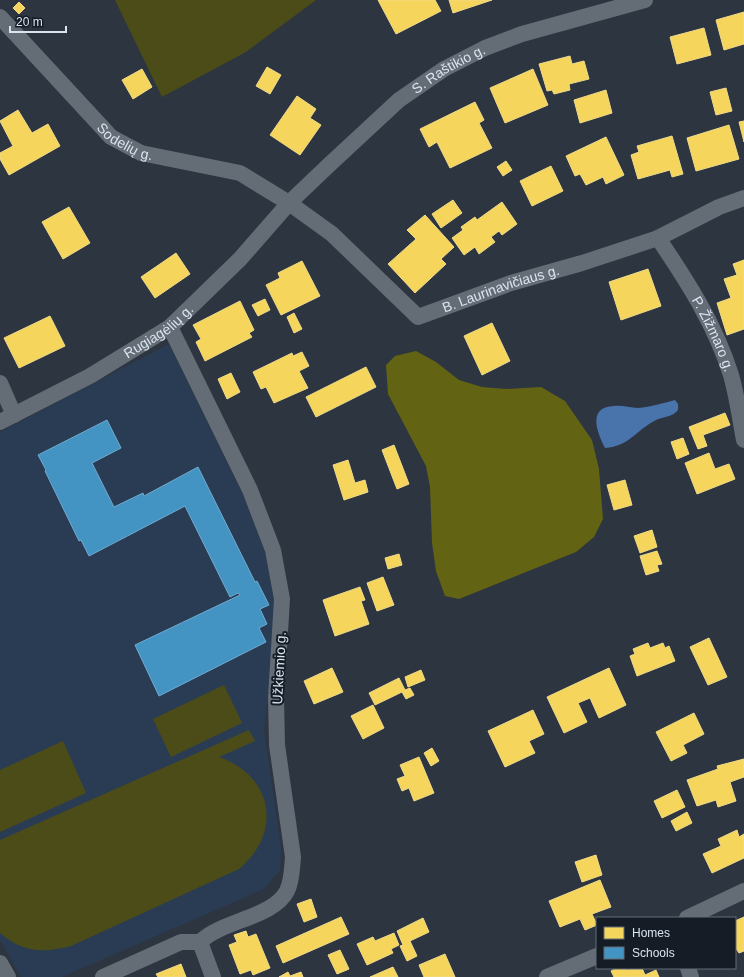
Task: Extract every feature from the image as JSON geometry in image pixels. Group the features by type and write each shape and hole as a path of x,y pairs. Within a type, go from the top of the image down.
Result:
{"street":[{"name":"S. Raštikio g.","path":"289,203 399,100 444,69 485,48 522,34 645,0"},
{"name":"Sodelių g.","path":"0,17 111,138 141,153 240,173 289,203"},
{"name":"B. Laurinavičiaus g.","path":"289,203 350,249 418,317 511,283 582,263 658,238 719,207 744,198"},
{"name":"Rugiagėlių g.","path":"7,418 90,376 170,327 240,259 289,203"},
{"name":"P. Žižmaro g.","path":"658,238 690,285 718,340 731,376 744,440"},
{"name":"Užkiemio g.","path":"170,327 250,490 273,550 282,599 276,698 277,746 293,857 292,875 288,890 280,901 268,908 208,934 200,942"},
{"path":"0,383 7,418"},
{"path":"689,917 744,891"},
{"path":"103,977 181,942 200,942 213,977"},
{"path":"547,977 596,956"},
{"path":"0,963 8,977"}],"shaded area":[{"path":"115,0 316,0 246,52 162,97"},
{"path":"169,344 248,505 267,558 275,609 273,655 264,730 281,847 280,870 264,889 62,977 21,977 0,940 0,432"},
{"path":"416,351 436,362 459,380 482,387 506,389 541,387 565,401 592,440 599,469 603,519 594,537 576,552 459,599 445,596 436,571 432,543 430,487 426,466 388,394 386,365 395,356"},
{"path":"224,685 242,723 171,757 153,719"},
{"path":"249,730 255,741 219,757 237,766 251,777 261,791 266,806 266,822 262,839 253,854 239,869 71,946 51,950 34,950 25,948 9,940 0,933 0,840"},
{"path":"63,741 86,793 0,832 0,770"}],"water":[{"path":"675,400 678,404 678,408 674,414 656,420 621,444 614,447 605,448 597,429 596,422 600,411 614,406 638,408"}],"building: Homes":[{"path":"378,0 435,0 441,11 396,34"},
{"path":"449,0 492,0 453,13"},
{"path":"19,2 25,8 19,14 13,8"},
{"path":"744,12 744,44 724,50 716,20"},
{"path":"704,28 711,55 677,64 670,37"},
{"path":"570,56 572,64 584,61 589,79 569,84 570,90 554,94 552,90 547,91 539,64"},
{"path":"267,67 281,75 270,94 256,86"},
{"path":"142,69 152,87 133,99 122,80"},
{"path":"533,69 548,105 505,123 490,88"},
{"path":"726,88 732,111 716,115 710,92"},
{"path":"606,90 612,113 580,123 574,100"},
{"path":"297,96 316,109 310,118 321,125 300,155 270,135"},
{"path":"475,102 484,120 479,123 492,148 450,168 437,142 429,147 420,129"},
{"path":"18,110 32,133 48,124 60,146 9,175 0,159 0,153 13,146 0,121"},
{"path":"744,121 744,142 739,122"},
{"path":"729,125 739,159 696,171 687,138"},
{"path":"672,136 683,174 672,177 670,170 638,179 631,155 639,152 637,146"},
{"path":"606,137 624,175 606,184 603,177 586,185 580,174 575,176 566,156"},
{"path":"506,161 512,170 503,176 497,167"},
{"path":"551,166 563,191 532,206 520,181"},
{"path":"453,200 462,213 441,228 432,214"},
{"path":"502,202 517,224 502,235 499,231 491,237 495,242 479,254 475,247 464,255 452,238 463,230 461,227 475,217 477,220"},
{"path":"69,207 90,243 63,259 42,222"},
{"path":"425,215 454,247 441,259 446,264 415,293 388,264 416,239 407,230"},
{"path":"176,253 190,274 155,298 141,277"},
{"path":"744,260 744,329 727,335 717,303 731,298 724,279 737,275 733,264"},
{"path":"302,261 320,296 281,315 266,285 280,278 278,273"},
{"path":"648,269 661,306 621,320 609,282"},
{"path":"265,299 270,310 258,316 252,305"},
{"path":"240,301 254,330 249,333 252,337 205,361 196,342 201,339 193,325"},
{"path":"294,313 302,329 294,333 287,317"},
{"path":"50,316 65,346 19,368 4,338"},
{"path":"492,323 510,361 482,375 464,336"},
{"path":"302,352 309,366 299,371 308,388 274,403 266,387 261,389 253,372 292,353 293,356"},
{"path":"366,367 376,387 316,417 306,397"},
{"path":"231,373 240,392 227,399 218,379"},
{"path":"725,413 730,425 703,435 707,446 698,449 689,427"},
{"path":"683,438 689,454 677,459 671,442"},
{"path":"394,445 409,484 397,489 382,450"},
{"path":"709,453 715,469 729,464 735,479 697,494 685,463"},
{"path":"348,460 355,483 365,480 368,492 344,500 333,465"},
{"path":"625,480 632,505 614,510 607,485"},
{"path":"652,530 657,547 640,553 634,536"},
{"path":"657,551 662,564 657,565 659,571 646,575 640,556"},
{"path":"399,554 402,565 388,569 385,558"},
{"path":"383,577 394,605 377,611 367,583"},
{"path":"360,587 365,600 361,601 369,624 335,636 323,600"},
{"path":"709,638 727,677 708,685 690,647"},
{"path":"648,643 650,648 663,643 665,648 669,646 675,661 637,676 630,656 635,654 633,649"},
{"path":"332,668 343,692 314,704 304,681"},
{"path":"609,668 626,705 599,718 590,698 578,703 587,722 564,733 547,697"},
{"path":"421,670 425,680 408,687 405,677"},
{"path":"399,678 405,690 410,688 414,695 406,699 402,692 375,705 369,693"},
{"path":"373,705 384,728 363,739 351,716"},
{"path":"533,710 544,734 529,741 535,753 505,767 488,731"},
{"path":"694,713 704,734 683,745 687,753 671,761 656,732"},
{"path":"432,748 439,761 431,766 424,753"},
{"path":"419,757 434,793 414,801 409,788 402,791 397,779 405,776 400,765"},
{"path":"744,759 744,777 730,782 736,801 718,807 716,800 697,806 687,780 718,769 717,766"},
{"path":"677,790 685,807 662,818 654,801"},
{"path":"687,812 692,823 676,831 671,821"},
{"path":"737,830 739,837 744,834 744,858 712,873 703,854 721,846 718,839"},
{"path":"596,855 602,875 582,882 575,862"},
{"path":"600,880 611,907 592,914 596,925 585,930 580,919 560,927 549,901"},
{"path":"311,899 317,917 304,922 297,904"},
{"path":"341,917 349,934 283,963 276,946"},
{"path":"744,917 744,951 739,953 736,948 736,921"},
{"path":"423,918 429,932 410,941 417,956 407,961 400,946 403,945 397,931"},
{"path":"246,931 248,937 256,934 270,968 253,975 251,970 240,974 229,945 237,942 234,935"},
{"path":"394,933 399,945 391,949 393,953 367,965 357,944 373,937 375,941"},
{"path":"340,950 349,969 337,974 328,955"},
{"path":"445,954 455,977 424,977 419,965"},
{"path":"181,964 186,977 158,977 156,974"},
{"path":"393,967 398,977 370,977"},
{"path":"615,969 642,969 645,975 656,970 659,977 614,977 611,971"},
{"path":"288,972 290,976 301,972 303,977 279,977"}],"building: Schools":[{"path":"107,420 121,448 92,463 114,507 143,493 144,496 198,467 255,582 257,581 269,605 260,609 267,624 259,628 266,642 159,696 135,645 240,595 238,593 230,597 185,506 89,556 81,540 79,541 38,455"}]}
